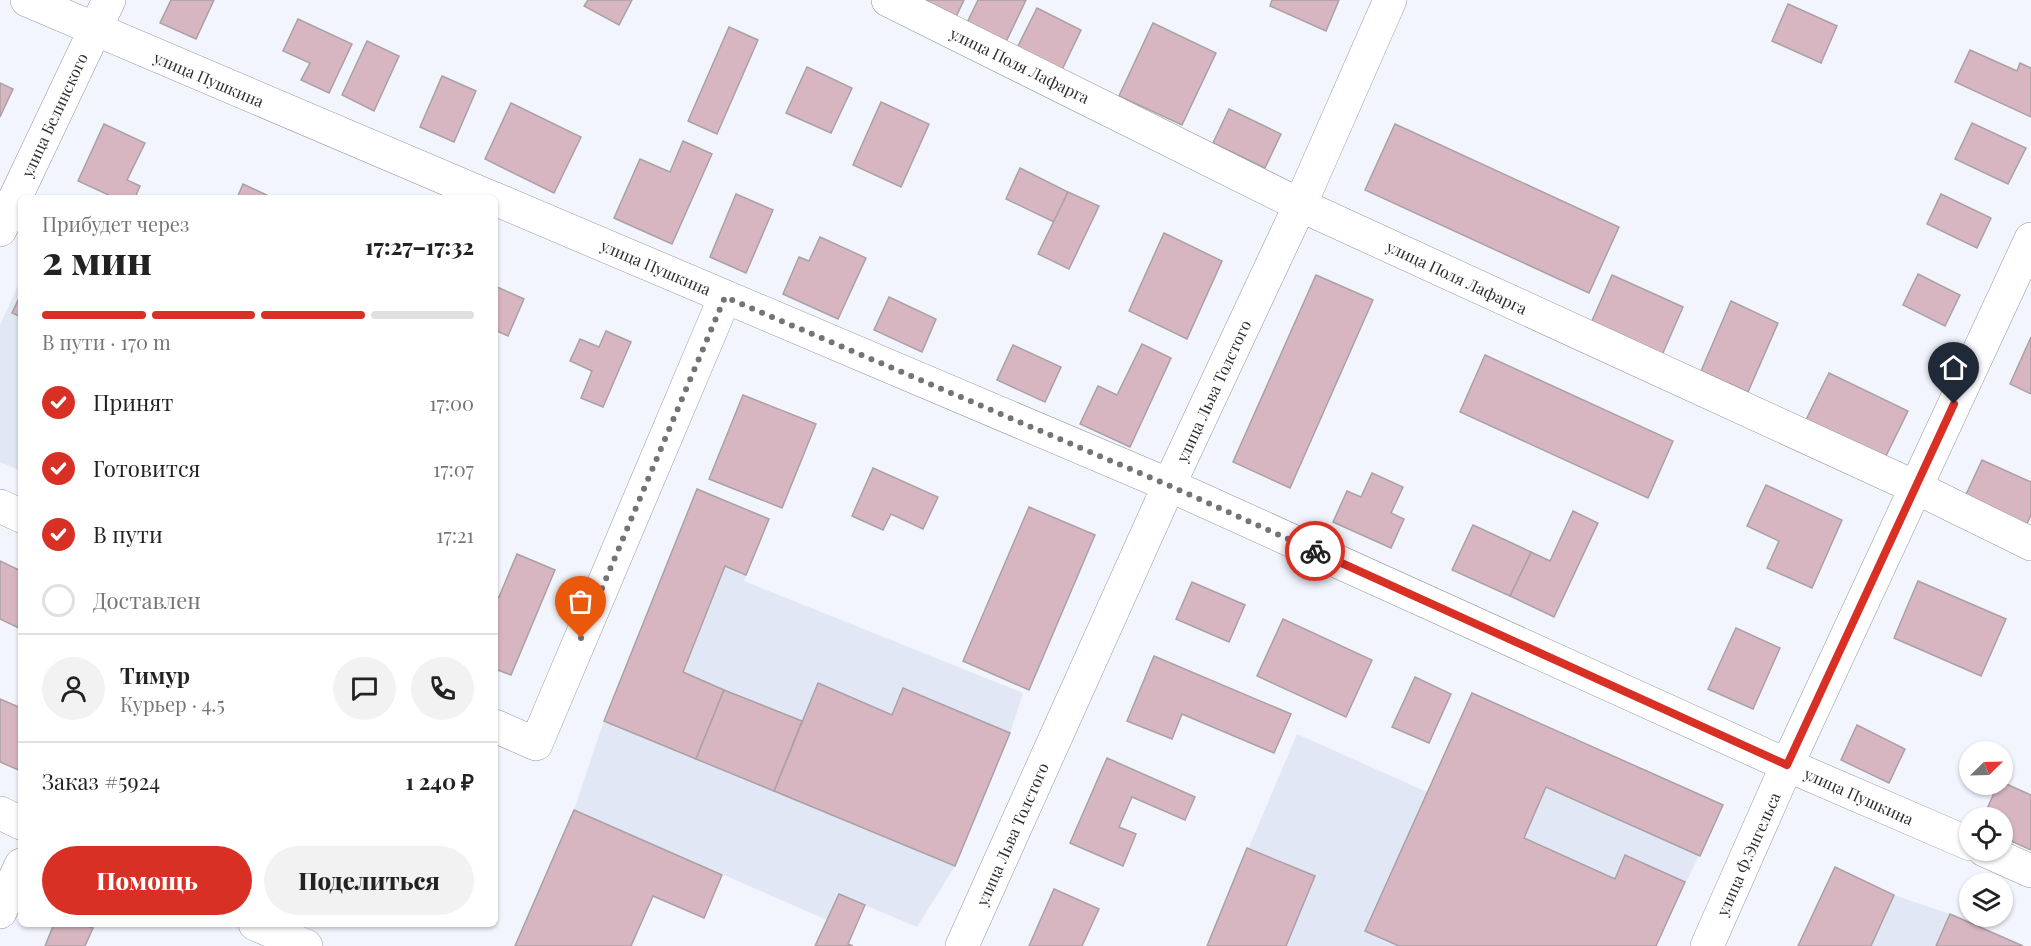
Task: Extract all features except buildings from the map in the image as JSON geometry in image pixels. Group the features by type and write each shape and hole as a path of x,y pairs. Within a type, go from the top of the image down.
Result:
{"street":[{"name":"улица Пушкина","path":"27,0 484,195"},
{"name":"улица Белинского","path":"0,230 109,0"},
{"name":"улица Поля Лафарга","path":"888,0 1300,205 1915,487 2031,544"},
{"name":"улица Льва Толстого","path":"962,946 1168,485 1300,205 1390,0"},
{"name":"улица Пушкина","path":"498,201 1168,485 1787,765 1959,839"},
{"name":"улица Ф.Энгельса","path":"1707,946 1787,765 2031,239"},
{"path":"498,727 536,744 725,297"},
{"path":"0,506 18,515"},
{"path":"0,813 18,822"},
{"path":"2009,861 2031,871"},
{"path":"0,912 18,872"},
{"path":"262,927 306,946"}],"shaded area":[{"path":"18,286 18,470 0,462 0,325"},
{"path":"697,489 769,519 744,581 1023,693 1010,733 955,866 917,927 839,894 827,920 574,810 604,721"},
{"path":"1472,693 1723,805 1656,946 1207,946 1297,734 1427,792"},
{"path":"1835,867 1894,895 1959,918 1959,927 1980,927 2023,946 1798,946"}],"way so far":[{"path":"581,638 725,297 1168,485 1315,551"}],"route":[{"path":"1315,551 1787,765 1954,404"}]}
